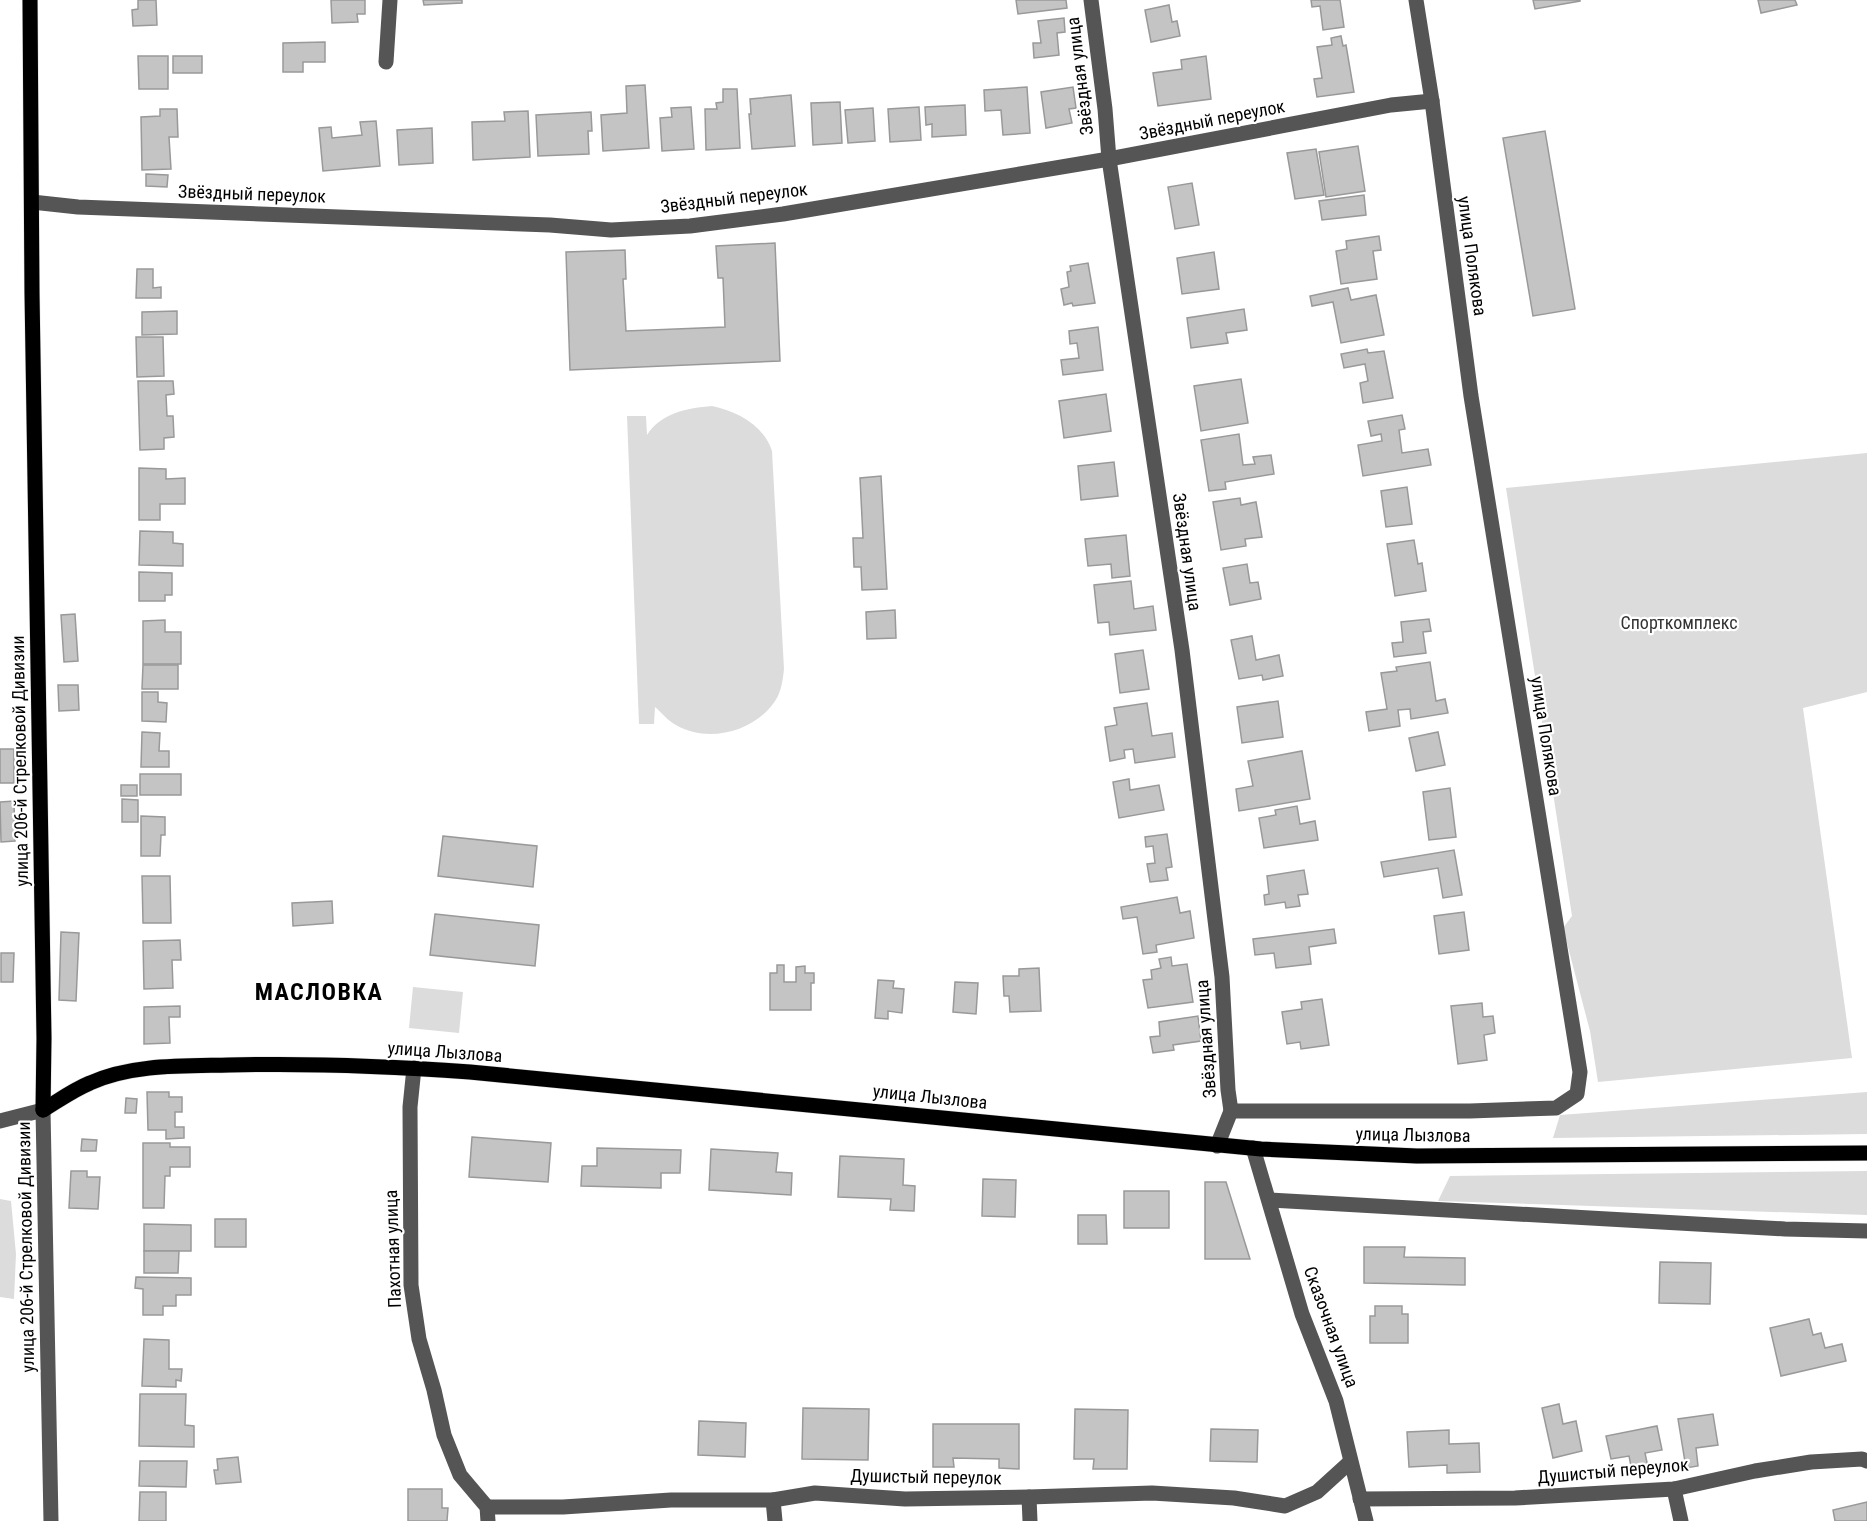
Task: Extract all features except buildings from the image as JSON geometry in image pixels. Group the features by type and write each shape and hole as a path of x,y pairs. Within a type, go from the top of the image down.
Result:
{"main road":[{"name":"улица 206-й Стрелковой Дивизии","path":"30,0 32,293 44,1038 43,1110"},
{"name":"улица Лызлова","path":"43,1110 89,1083 123,1072 179,1066 301,1064 414,1068 797,1103 1217,1146 1417,1156 1867,1153"}],"street":[{"path":"386,62 390,0"},
{"name":"Звёздная улица","path":"1091,0 1109,159 1182,650 1222,977 1231,1111"},
{"name":"улица Полякова","path":"1231,1111 1458,1111 1556,1108 1577,1094 1580,1072 1471,396 1432,101 1416,0"},
{"name":"Звёздный переулок","path":"32,202 78,207 550,225 611,230 690,226 783,214 1109,159 1390,105 1432,101"},
{"name":"Пахотная улица","path":"414,1068 410,1107 411,1285 419,1339 444,1435 460,1475 487,1514"},
{"name":"улица Лызлова","path":"0,1121 43,1110"},
{"name":"улица 206-й Стрелковой Дивизии","path":"43,1110 51,1521"},
{"path":"1217,1146 1231,1111"},
{"name":"Сказочная улица","path":"1253,1148 1302,1314 1336,1401 1366,1521"},
{"path":"1269,1200 1773,1229 1867,1231"},
{"name":"Душистый переулок","path":"1360,1499 1515,1498 1674,1489 1755,1471 1811,1462 1862,1459 1867,1461"},
{"path":"1278,1521 1285,1506 1317,1492 1350,1462"},
{"path":"1674,1489 1681,1521"},
{"name":"Душистый переулок","path":"487,1514 671,1500 773,1500 815,1493 905,1499 1152,1493 1234,1498 1285,1506"},
{"path":"1029,1497 1029,1521"},
{"path":"773,1500 775,1521"}],"green space":[{"path":"712,406 730,411 756,427 763,434 772,451 784,669 778,696 759,718 733,731 704,734 676,725 655,707 654,724 639,724 627,416 646,416 647,435 660,421 675,413"},
{"name":"Спорткомплекс","path":"1867,453 1867,692 1803,708 1852,1058 1598,1082 1590,1031 1563,928 1572,916 1506,488"},
{"path":"413,987 463,992 459,1033 409,1028"},
{"path":"1867,1092 1867,1134 1553,1138 1560,1115"},
{"path":"1867,1171 1867,1215 1438,1201 1450,1176"},
{"path":"0,1199 11,1201 16,1254 14,1299 0,1297"}],"district":[{"name":"МАСЛОВКА","path":"319,992"}]}
